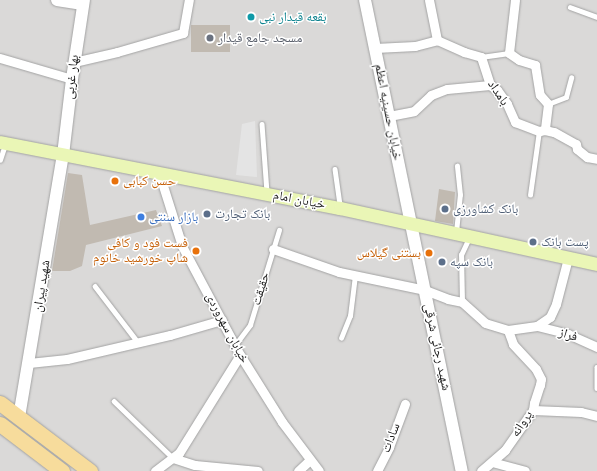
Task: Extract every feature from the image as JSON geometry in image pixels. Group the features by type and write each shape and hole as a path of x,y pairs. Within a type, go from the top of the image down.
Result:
{"main road":[{"name":"خیابان امام","path":"3,143 340,208 597,264"},
{"path":"0,403 90,471"},
{"path":"1,427 62,471"}],"street":[{"path":"57,0 83,2"},
{"path":"74,62 117,52 183,33 189,0"},
{"name":"خیابان حسینیه اعظم","path":"365,0 411,224"},
{"path":"429,0 437,40"},
{"path":"515,0 509,53 519,60 535,65 540,95 548,104 542,130"},
{"name":"بهار غربی","path":"63,155 83,2"},
{"path":"375,48 415,46 437,40 464,52 481,57"},
{"name":"بامداد","path":"481,57 490,85 497,90 507,104 515,122 542,130 576,144 577,149 582,153 597,159"},
{"path":"0,58 72,79"},
{"path":"389,116 414,111 431,96 447,89 490,85"},
{"name":"شهید پیران","path":"19,417 63,155"},
{"name":"خیابان سهروردی","path":"159,173 182,246 240,355 282,422 319,471"},
{"name":"شهید رجائی شرقی","path":"411,224 462,471"},
{"path":"273,250 319,266 425,290 448,299 462,302 485,323 508,330 538,326 550,317 556,304 568,258"},
{"path":"29,363 67,359 137,341 170,335 222,320"},
{"name":"فراز","path":"538,326 568,334 597,347"},
{"name":"پروانه","path":"481,471 505,450 533,410 541,379 536,369 513,344 508,330"},
{"path":"155,471 179,453 240,355"},
{"name":"سادات","path":"377,471 389,447 405,404"},
{"path":"533,410 581,412 597,416"},
{"path":"173,458 195,465 258,471"},
{"path":"298,471 310,460"},
{"path":"492,462 525,471"}],"lane":[{"path":"570,7 597,17"},
{"path":"481,57 509,53"},
{"path":"548,104 566,97 571,78"},
{"path":"262,124 267,194"},
{"path":"530,195 542,130"},
{"path":"0,160 3,143"},
{"path":"455,233 460,195 457,166"},
{"path":"335,169 340,208"},
{"name":"حقیقت","path":"236,345 250,325 279,230"},
{"path":"462,302 461,255 470,236"},
{"path":"341,338 350,316 355,275"},
{"path":"95,286 137,341"},
{"path":"597,367 597,388"},
{"path":"114,401 173,458"}],"shaded area":[{"path":"0,0 597,0 597,471 0,471"},
{"path":"255,121 257,177 236,175 242,124"}],"building":[{"name":"مسجد جامع قیدار","path":"191,25 230,25 230,52 191,52"},
{"name":"بازار سنتی","path":"68,173 82,175 90,225 156,210 162,226 86,245 82,266 70,271 52,271"},
{"name":"بانک کشاورزی","path":"439,189 455,192 453,224 435,221"}],"place":[{"name":"بقعه قیدار نبی","path":"251,17"},
{"name":"مسجد جامع قیدار","path":"210,38"},
{"name":"حسن کبابی","path":"115,181"},
{"name":"بانک کشاورزی","path":"445,209"},
{"name":"بانک تجارت","path":"207,214"},
{"name":"بازار سنتی","path":"141,217"},
{"name":"پست بانک","path":"533,242"},
{"name":"فست فود و کافی شاپ خورشید خانوم","path":"196,251"},
{"name":"بستنی گیلاس","path":"429,253"},
{"name":"بانک سپه","path":"442,262"}]}
